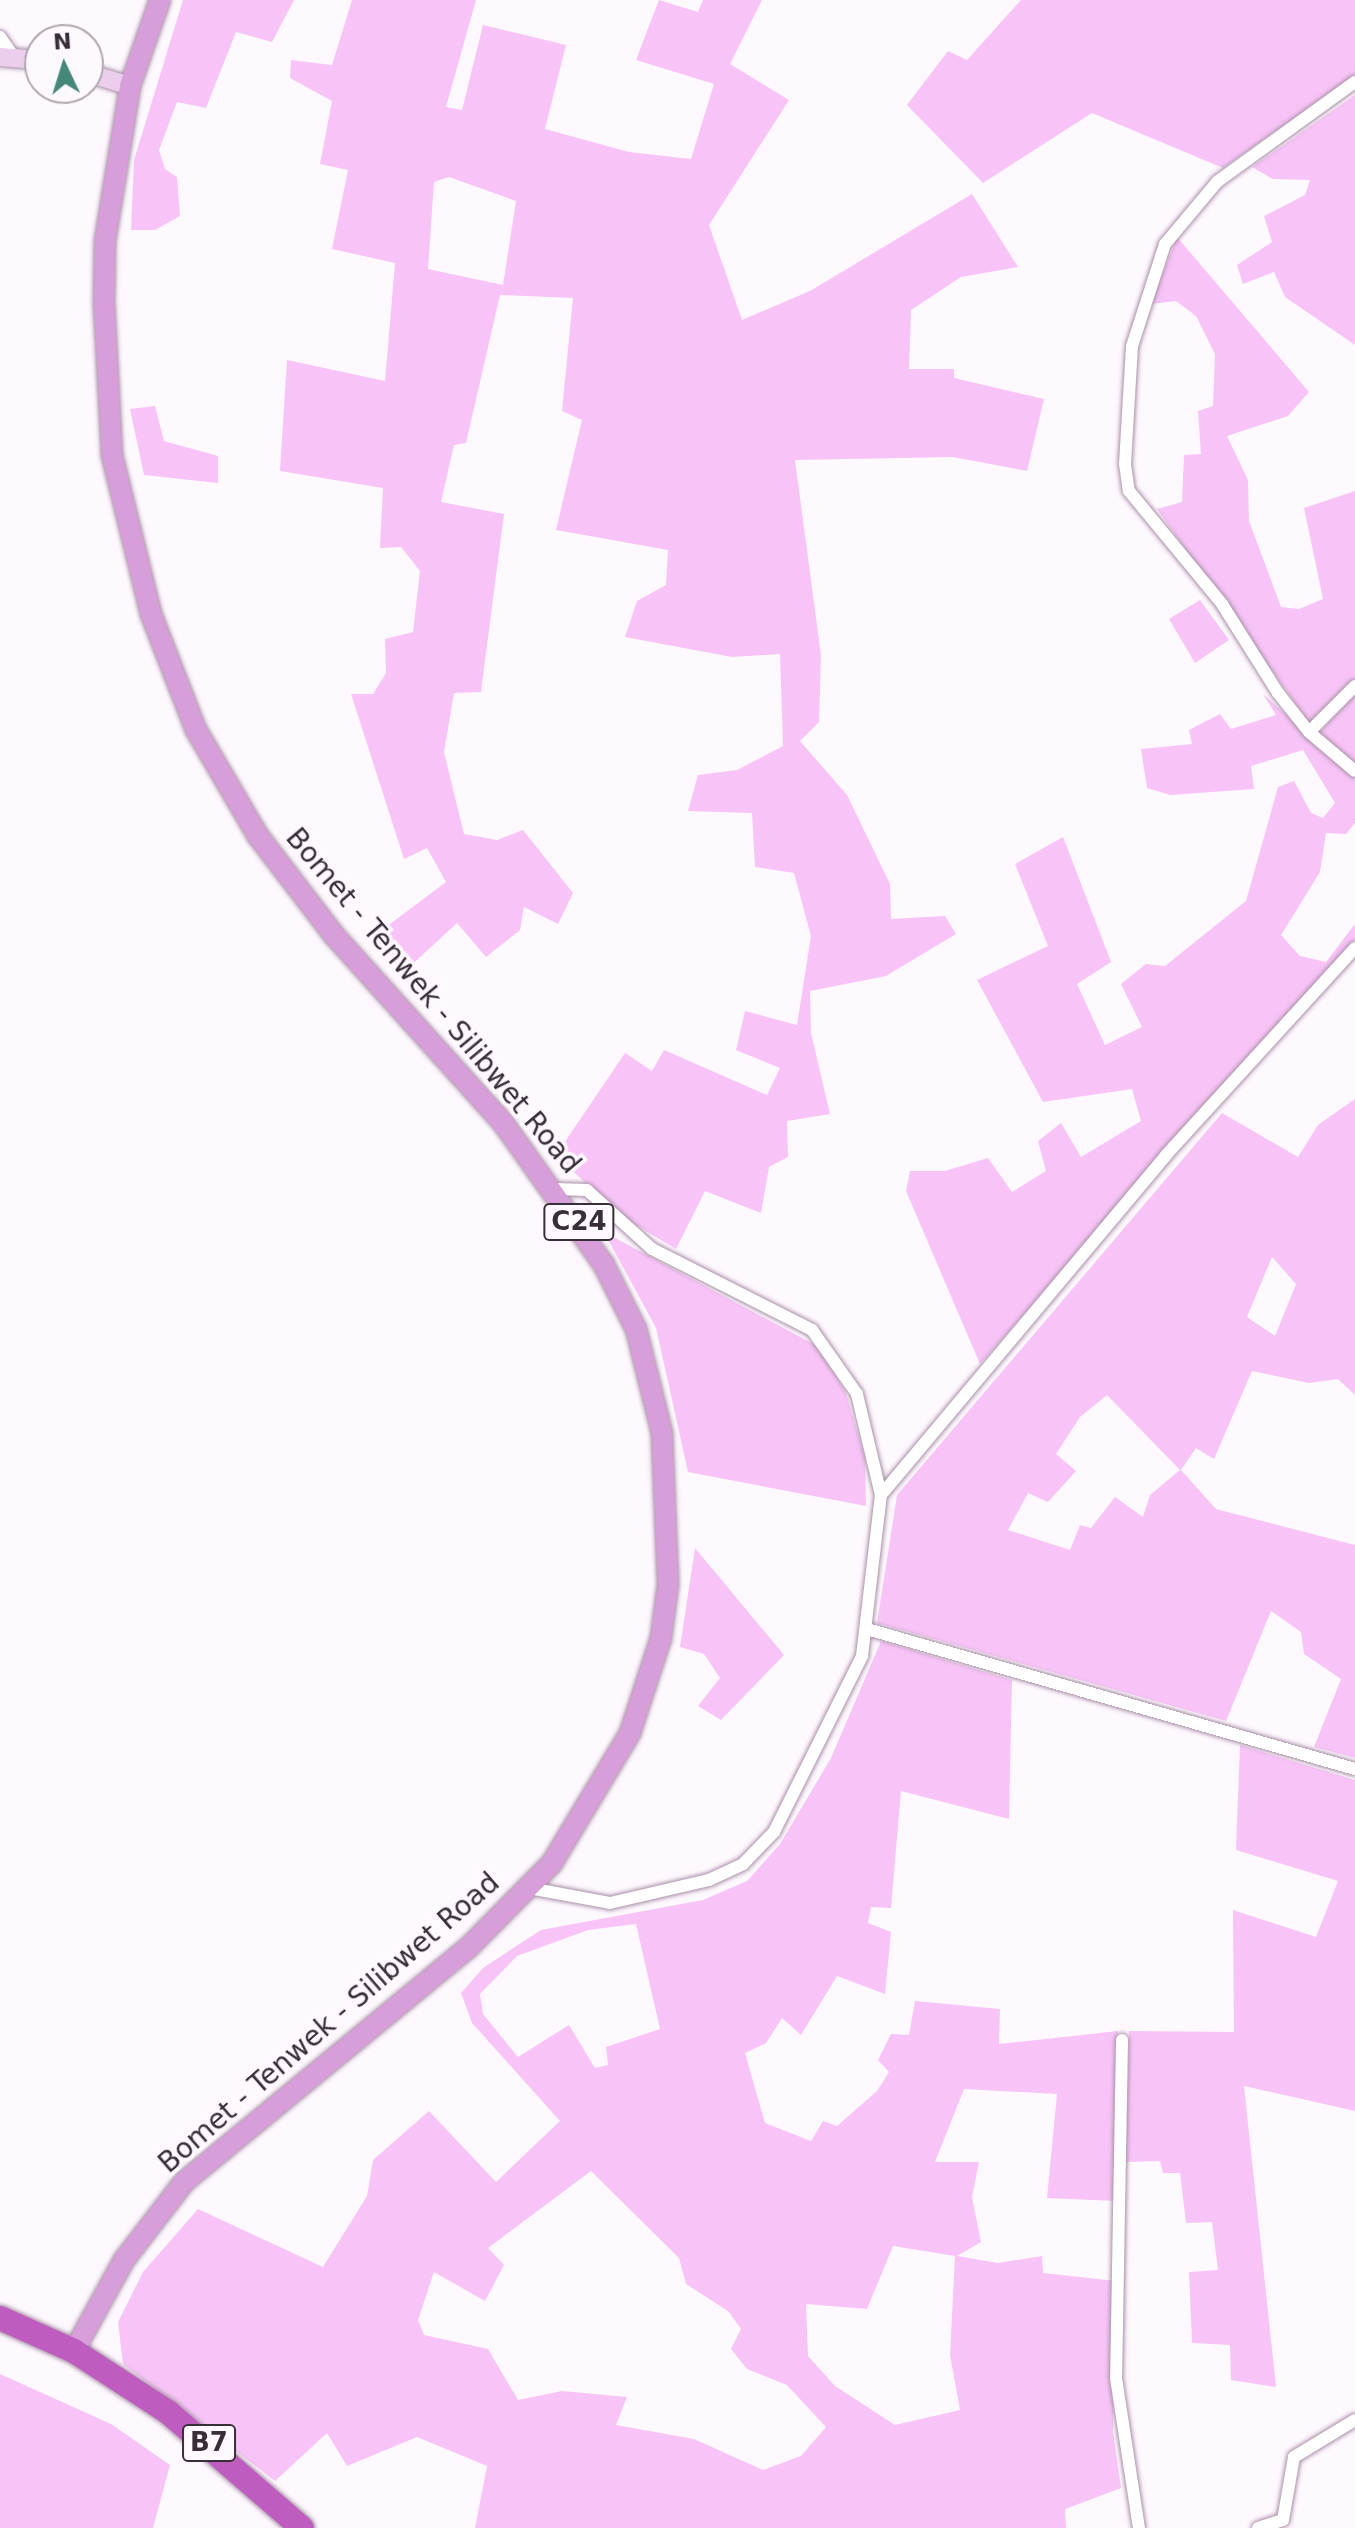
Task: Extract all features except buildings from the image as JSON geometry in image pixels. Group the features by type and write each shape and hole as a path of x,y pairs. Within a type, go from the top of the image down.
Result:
{"highway":[{"path":"0,2318 74,2351"},
{"name":"B7","path":"74,2351 192,2429 302,2528"}],"main road":[{"name":"Bomet - Tenwek - Silibwet Road","path":"74,2351 124,2260 184,2182 468,1948 529,1888 571,1835 630,1733 661,1638 668,1584 665,1460 640,1342 604,1265 555,1189 258,836 196,730 170,667 119,499 107,386 105,241 130,86 160,0"}],"street":[{"path":"0,37 6,55"},
{"path":"104,78 130,86"},
{"path":"1355,82 1185,211 1147,284 1132,346 1125,436 1129,491 1222,604 1309,732 1355,771"},
{"path":"1309,732 1355,686"},
{"path":"881,1495 1166,1155 1355,948"},
{"path":"529,1888 610,1903 709,1880 743,1864 802,1788 852,1688 867,1629 881,1495 857,1394 812,1330 652,1249 587,1190 555,1189"},
{"path":"867,1629 1355,1769"},
{"path":"1122,2040 1116,2378 1139,2528"},
{"path":"1258,2528 1283,2520 1294,2457 1355,2420"}],"shaded area":[{"path":"183,0 294,0 272,42 236,32 206,108 177,102 159,150 165,169 177,177 180,216 155,230 131,230 134,160"},
{"path":"352,0 476,0 446,107 462,110 483,25 566,45 545,129 629,152 691,159 714,84 636,60 659,0 698,12 703,0 762,0 730,64 789,100 709,225 742,320 810,291 972,194 1018,267 961,277 911,310 909,369 954,369 954,378 1044,399 1027,471 953,457 795,460 821,655 819,722 800,741 847,795 890,884 891,919 945,916 956,934 886,976 810,991 811,1033 830,1114 787,1121 788,1157 769,1167 761,1213 705,1191 676,1249 619,1215 556,1155 625,1053 652,1071 664,1050 767,1095 780,1068 736,1050 745,1011 797,1025 811,936 794,873 755,867 752,813 688,811 698,775 737,770 783,746 780,654 732,657 625,637 637,601 666,585 668,550 556,530 582,420 562,411 573,298 500,295 466,443 454,445 441,502 504,514 481,692 454,693 444,752 464,834 497,840 523,830 573,893 558,924 524,907 520,930 486,957 457,923 404,972 374,936 446,882 427,848 404,859 351,694 373,694 386,673 385,639 413,632 420,571 401,547 380,548 383,488 280,471 287,360 385,381 395,263 332,249 348,170 320,164 332,101 290,78 291,60 332,65","holes":["449,177 516,201 503,285 428,269 434,182"]},
{"path":"1021,0 1355,0 1355,75 1223,168 1092,113 983,183 907,105 948,51 967,60"},
{"path":"1355,95 1355,345 1285,297 1274,272 1243,284 1237,265 1272,242 1264,216 1305,195 1310,180 1273,179 1252,167"},
{"path":"1177,237 1309,392 1288,416 1227,436 1248,480 1249,521 1281,607 1299,609 1323,599 1304,508 1355,491 1355,678 1310,724 1157,509 1182,502 1184,455 1201,454 1198,411 1213,406 1215,354 1196,316 1176,301 1151,304"},
{"path":"155,406 164,441 218,456 218,483 144,475 130,409"},
{"path":"1200,600 1229,640 1195,663 1169,619"},
{"path":"1263,694 1355,775 1355,823 1346,834 1326,833 1320,872 1281,935 1300,956 1326,962 1355,924 1355,940 980,1364 906,1191 910,1171 945,1171 988,1158 1012,1192 1046,1171 1038,1141 1061,1123 1081,1157 1141,1121 1132,1089 1043,1102 977,980 1048,946 1015,864 1063,837 1111,962 1077,984 1105,1045 1142,1027 1121,984 1146,964 1165,966 1246,901 1278,787 1294,781 1311,813 1323,818 1335,803 1303,750 1251,766 1254,789 1170,795 1147,788 1141,749 1192,744 1189,730 1220,714 1231,729 1276,715"},
{"path":"1355,694 1355,763 1319,733"},
{"path":"1355,1099 1355,1395 1338,1379 1309,1383 1252,1371 1214,1459 1196,1448 1181,1470 1216,1509 1355,1545 1355,1758 1314,1747 1341,1679 1304,1654 1301,1632 1271,1611 1226,1721 877,1623 897,1495 1222,1113 1298,1157 1318,1125","holes":["1272,1257 1296,1284 1275,1336 1247,1317","1107,1395 1180,1470 1150,1495 1143,1517 1115,1497 1091,1528 1080,1525 1070,1550 1008,1530 1028,1493 1048,1502 1076,1471 1056,1454 1080,1417"]},
{"path":"604,1232 817,1346 846,1393 865,1458 866,1506 688,1472 656,1328"},
{"path":"695,1548 784,1655 721,1720 698,1706 720,1678 704,1654 680,1647"},
{"path":"881,1641 1012,1680 1009,1819 901,1791 891,1908 871,1907 868,1923 891,1932 885,1994 837,1976 801,2035 782,2018 766,2043 745,2053 765,2123 811,2141 823,2121 837,2126 877,2091 889,2072 878,2060 891,2034 909,2035 915,2001 1000,2009 999,2044 1118,2031 1116,2201 1047,2198 1057,2094 964,2089 935,2162 979,2162 972,2197 981,2242 957,2256 998,2263 1042,2256 1043,2273 1116,2281 1113,2432 1121,2488 1065,2509 1066,2528 475,2528 487,2466 417,2437 347,2466 327,2433 275,2481 123,2364 118,2322 143,2272 198,2209 323,2267 367,2196 373,2160 429,2111 496,2182 560,2121 472,2023 461,1993 483,1968 541,1930 703,1900 747,1881 780,1844 831,1758","holes":["636,1924 660,2029 606,2047 608,2065 595,2068 569,2025 518,2057 483,2014 480,1994 517,1956 588,1930","591,2171 679,2258 686,2284 728,2311 741,2329 731,2349 747,2369 787,2385 826,2427 801,2456 763,2470 694,2439 616,2425 627,2397 562,2391 518,2400 488,2349 424,2335 418,2320 434,2272 485,2301 504,2265 488,2248","893,2246 955,2256 950,2355 960,2410 895,2425 835,2386 808,2356 806,2304 867,2309"]},
{"path":"1240,1745 1355,1780 1355,2111 1244,2086 1276,2387 1231,2380 1230,2345 1192,2343 1189,2272 1218,2270 1212,2222 1186,2223 1180,2173 1163,2173 1160,2161 1126,2162 1129,2031 1234,2032 1233,1910 1316,1937 1338,1881 1236,1850"},
{"path":"0,2374 111,2424 170,2465 153,2528 0,2528"}]}
